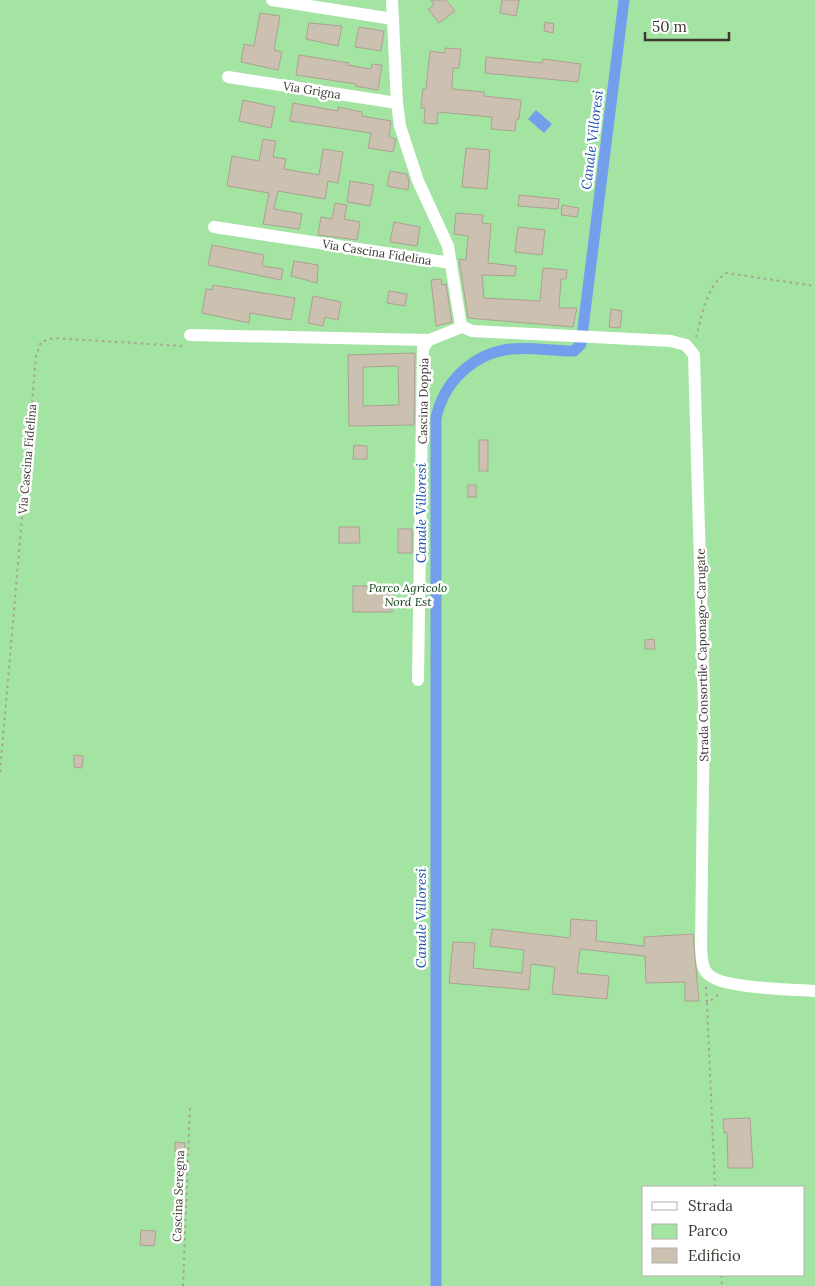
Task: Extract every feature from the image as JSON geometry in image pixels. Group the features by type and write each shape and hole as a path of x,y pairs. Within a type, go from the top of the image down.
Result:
{"street":[{"path":"272,0 393,19"},
{"name":"Via Cascina Fidelina","path":"392,0 397,103 400,126 410,160 448,246 462,327"},
{"name":"Via Grigna","path":"228,77 397,103"},
{"name":"Via Cascina Fidelina","path":"214,227 451,263"},
{"path":"462,327 472,331 677,342 686,345 692,351"},
{"name":"Cascina Doppia","path":"418,680 423,348 429,340 462,327"},
{"path":"190,340 429,340"},
{"name":"Strada Consortile Caponago-Carugate","path":"692,351 696,367 704,706 701,948 703,965 707,974 725,983 815,991"}],"path":[{"path":"692,351 713,286 718,278 726,273 815,286"},
{"name":"Via Cascina Fidelina","path":"0,772 36,356 41,342 53,338 190,340"},
{"path":"715,1186 707,1004 722,992"},
{"name":"Cascina Seregna","path":"183,1286 190,1107"}],"green space":[{"name":"Parco Agricolo Nord Est","path":"0,0 815,0 815,1286 0,1286"}],"water":[{"path":"536,110 552,124 544,133 528,119"}],"building":[{"path":"431,0 446,0 455,11 439,23 428,9 434,5"},
{"path":"502,0 519,0 516,16 500,13"},
{"path":"260,13 280,16 274,50 282,52 278,70 241,62 244,44 254,46"},
{"path":"545,22 554,24 553,33 544,31"},
{"path":"309,23 342,26 338,46 306,39"},
{"path":"359,27 384,31 381,51 355,47"},
{"path":"445,48 461,49 459,68 453,68 452,89 484,92 484,96 521,100 519,119 516,120 515,131 491,129 492,117 438,112 437,124 424,123 425,108 421,108 423,89 426,89 430,51 445,53"},
{"path":"299,55 349,63 348,65 371,69 372,64 382,65 378,90 355,86 356,84 296,75"},
{"path":"486,57 542,63 543,59 581,64 578,82 485,73"},
{"path":"243,100 275,107 271,128 239,121"},
{"path":"293,103 338,111 338,107 362,112 362,116 391,121 389,137 396,139 393,152 368,148 371,133 290,121"},
{"path":"263,139 276,141 273,157 286,159 284,169 319,175 323,149 343,152 338,183 328,181 325,199 278,191 274,209 302,214 299,229 263,224 269,193 227,186 232,156 259,161"},
{"path":"466,148 490,150 487,189 462,187"},
{"path":"390,171 407,174 409,181 408,190 387,186"},
{"path":"350,181 374,185 370,206 347,202"},
{"path":"519,195 559,199 558,209 518,206"},
{"path":"335,203 347,205 344,219 360,222 357,240 318,235 321,217 332,219"},
{"path":"562,205 579,208 577,217 561,215"},
{"path":"456,213 483,215 482,223 491,224 488,263 516,266 515,276 482,275 484,298 540,301 543,268 567,270 566,279 561,279 559,308 577,308 573,327 468,318 459,259 466,260 468,236 454,234"},
{"path":"394,222 420,227 417,246 390,242"},
{"path":"518,227 545,230 542,255 515,252"},
{"path":"212,245 264,255 262,266 283,269 281,280 208,265"},
{"path":"294,261 318,265 317,283 291,276"},
{"path":"441,279 442,285 446,284 452,322 436,326 431,280"},
{"path":"213,285 295,298 291,320 250,313 249,323 202,313 206,289 212,290"},
{"path":"389,291 407,294 405,306 387,303"},
{"path":"313,296 341,302 338,320 325,317 323,326 308,323"},
{"path":"611,309 622,311 620,328 609,327"},
{"path":"415,353 414,425 349,426 348,355","holes":["398,366 399,405 363,406 363,367"]},
{"path":"479,440 488,440 488,471 479,471"},
{"path":"354,445 367,446 367,459 353,459"},
{"path":"468,485 476,485 476,497 468,497"},
{"path":"339,527 359,527 360,543 339,543"},
{"path":"398,529 412,529 412,553 398,553"},
{"path":"353,586 392,586 392,612 353,612"},
{"path":"654,639 655,649 645,649 645,640"},
{"path":"74,755 83,756 82,768 74,767"},
{"path":"571,919 597,921 596,941 644,946 644,937 693,934 699,1001 685,1001 685,982 646,983 645,956 580,949 577,973 609,976 607,999 552,994 555,967 531,964 529,990 449,983 453,942 475,943 473,968 522,973 524,950 490,946 492,929 570,938"},
{"path":"750,1118 753,1168 728,1168 727,1132 724,1133 723,1119"},
{"path":"175,1142 185,1143 184,1152 175,1152"},
{"path":"141,1230 156,1231 154,1246 140,1245"}],"waterway":[{"name":"Canale Villoresi","path":"436,1286 436,418 440,405 453,381 473,363 485,356 511,349 574,351 581,344 624,0"}]}
